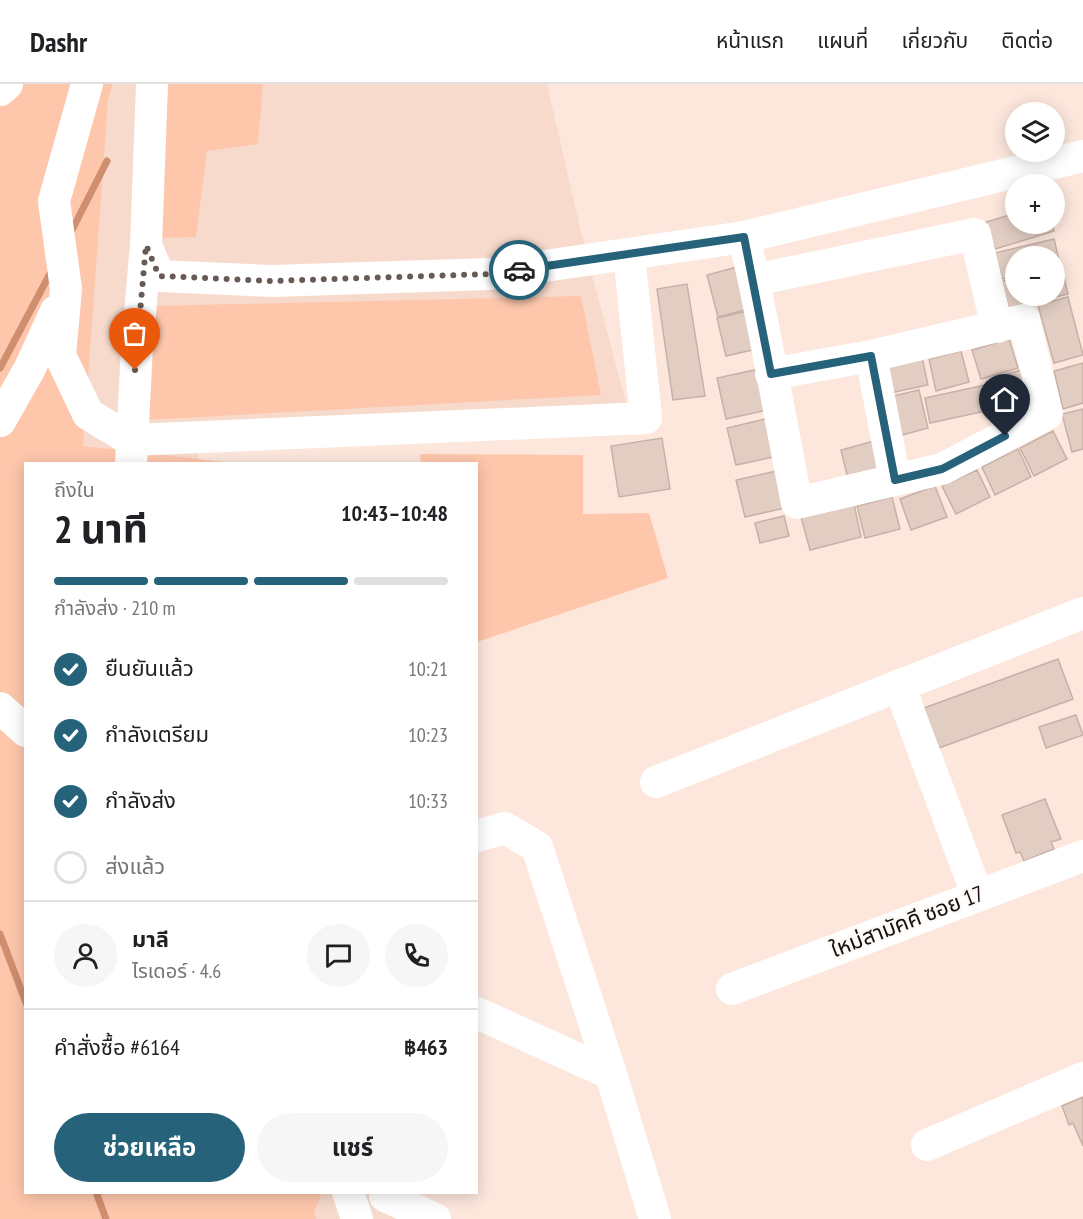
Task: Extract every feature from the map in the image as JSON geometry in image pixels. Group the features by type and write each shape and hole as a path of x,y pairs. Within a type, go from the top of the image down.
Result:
{"street":[{"path":"0,90 7,84"},
{"path":"87,84 54,201 66,288 60,355 88,414 131,452 646,418 629,254"},
{"path":"131,452 146,245 152,84"},
{"path":"146,245 159,276 271,281 490,274 744,237 1083,156"},
{"path":"754,280 975,234 997,327"},
{"path":"744,237 754,280 771,374 797,503 942,469 1047,414 1024,320 871,356 771,374"},
{"path":"0,421 30,368 66,288"},
{"path":"871,356 895,480"},
{"path":"657,782 1083,613"},
{"path":"899,685 977,894"},
{"path":"0,708 24,729"},
{"path":"478,836 505,828 537,847 612,1074 655,1219"},
{"name":"ใหม่สามัคคี ซอย 17","path":"732,989 977,894 1083,856"},
{"path":"478,1012 612,1074"},
{"path":"927,1145 1083,1078"},
{"path":"349,1194 357,1219"},
{"path":"385,1196 435,1219"}],"shaded area":[{"path":"0,84 547,84 582,236 627,407 199,441 198,462 24,462 24,1194 380,1194 421,1219 0,1219"},
{"path":"0,84 112,84 108,101 83,446 224,462 24,462 24,1194 322,1194 314,1212 316,1219 0,1219"},
{"path":"168,84 263,84 258,144 207,151 196,237 160,238"},
{"path":"581,296 601,395 146,420 154,306"},
{"path":"420,454 583,455 583,514 649,513 668,578 478,642 478,462 421,462"}],"building":[{"path":"1005,216 1005,234 1044,234 995,249 986,222"},
{"path":"1054,239 1056,246 1024,246"},
{"path":"1005,251 1005,278 1002,279 995,253"},
{"path":"737,267 748,309 718,317 707,275"},
{"path":"687,284 705,396 673,400 657,289"},
{"path":"1068,297 1083,355 1054,363 1038,306 1065,306 1065,298"},
{"path":"748,311 757,349 726,356 717,318"},
{"path":"1009,339 1018,368 981,379 972,350"},
{"path":"961,351 969,382 936,391 929,359"},
{"path":"922,357 928,385 890,393 884,365"},
{"path":"1083,363 1083,403 1063,409 1054,371"},
{"path":"759,369 768,410 726,419 717,378"},
{"path":"1024,369 1034,406 1008,413 999,376"},
{"path":"999,382 1004,407 930,423 925,398"},
{"path":"919,390 928,428 902,435 893,396"},
{"path":"1083,409 1083,449 1072,452 1062,414"},
{"path":"769,418 778,456 736,465 727,428"},
{"path":"1053,431 1067,459 1034,476 1020,448"},
{"path":"662,438 670,489 619,497 611,446"},
{"path":"878,440 885,469 848,479 841,450"},
{"path":"1018,449 1031,477 995,495 982,467"},
{"path":"781,470 789,507 745,517 736,480"},
{"path":"977,470 990,497 956,514 942,486"},
{"path":"935,486 947,517 911,530 900,499"},
{"path":"892,497 900,529 865,538 857,506"},
{"path":"854,504 861,537 810,550 801,517"},
{"path":"784,516 789,536 760,543 755,523"},
{"path":"1058,659 1073,699 939,748 924,708"},
{"path":"1076,715 1083,735 1046,748 1039,727"},
{"path":"1045,799 1061,839 1051,842 1054,849 1024,861 1020,852 1016,853 1002,815"},
{"path":"1083,1097 1083,1146 1073,1123 1069,1125 1062,1106"}],"waterway":[{"path":"70,234 107,161"},
{"path":"0,368 53,268"},
{"path":"0,934 24,998"},
{"path":"97,1194 106,1219"}],"way so far":[{"path":"135,370 146,245 159,276 271,281 490,274 519,270"}],"route":[{"path":"519,270 744,237 771,374 871,356 895,480 942,469 1005,436"}]}
